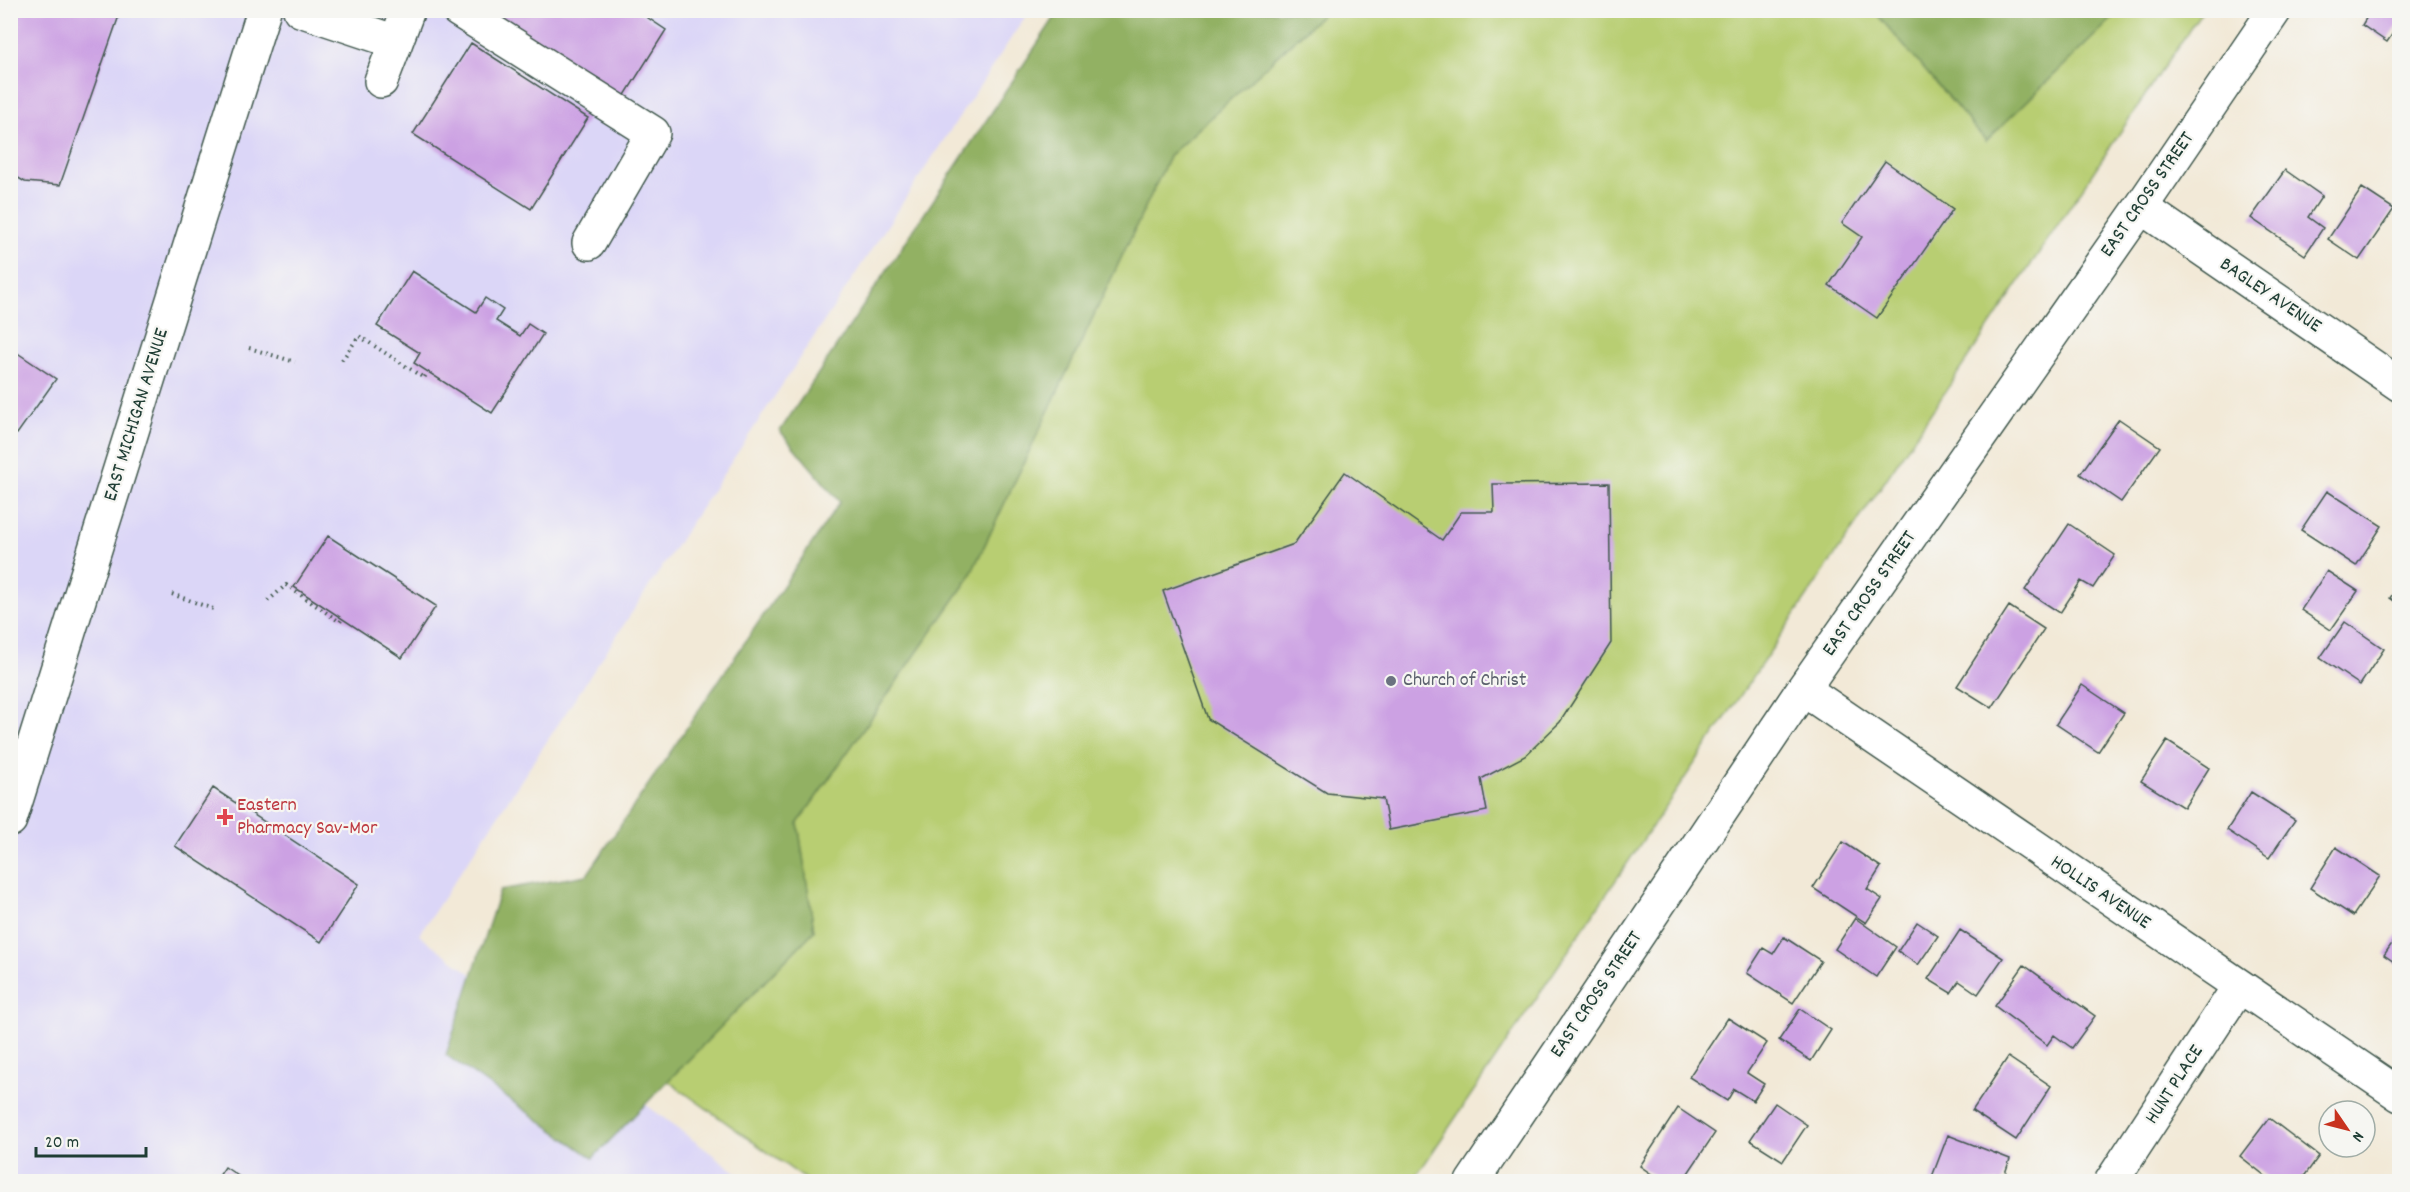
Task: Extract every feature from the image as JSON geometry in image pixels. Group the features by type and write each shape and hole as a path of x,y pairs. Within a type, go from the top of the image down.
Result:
{"street":[{"name":"EAST MICHIGAN AVENUE","path":"10,820 264,10"},
{"path":"300,10 396,42"},
{"path":"381,81 408,10"},
{"path":"458,10 653,133 589,243"},
{"name":"EAST CROSS STREET","path":"1472,1182 1803,689 2141,207 2275,10"},
{"name":"BAGLEY AVENUE","path":"2141,207 2400,385"},
{"name":"HOLLIS AVENUE","path":"1803,689 2238,988 2400,1095"},
{"name":"HUNT PLACE","path":"2111,1182 2238,988"}],"path":[{"path":"342,360 359,336 424,378 428,372"},
{"path":"249,348 295,362"},
{"path":"268,601 286,585 340,622 342,619"},
{"path":"172,594 216,610"}],"shaded area":[{"path":"10,11 1029,11 419,935 748,1181 11,1181"}],"green space":[{"path":"1059,11 1326,11 1170,155 969,578 798,823 814,931 593,1158 446,1055 500,890 587,875 840,502 780,431"},
{"path":"1326,11 1874,11 1986,141 2120,11 2202,11 1413,1181 808,1181 668,1081 814,931 798,823 969,578 1170,155"},
{"path":"1874,11 2120,11 1986,141"}],"building":[{"path":"10,10 121,10 60,185 25,182 10,173"},
{"path":"482,10 636,10 666,30 622,100"},
{"path":"2371,10 2400,10 2400,23 2387,42 2362,25"},
{"path":"471,43 588,118 531,209 413,134"},
{"path":"1885,161 1953,209 1877,318 1829,285 1862,237 1842,223"},
{"path":"2285,170 2322,196 2308,217 2323,228 2305,255 2251,218"},
{"path":"2362,188 2394,209 2359,260 2328,239"},
{"path":"412,271 476,312 485,298 503,310 496,321 520,336 528,324 543,334 492,413 414,363 420,353 377,326"},
{"path":"10,348 56,379 17,434 10,429"},
{"path":"2119,419 2160,447 2121,502 2080,474"},
{"name":"Church of Christ","path":"1345,472 1442,540 1461,512 1494,512 1493,484 1609,483 1611,643 1560,722 1525,756 1481,779 1487,811 1389,830 1383,799 1327,793 1208,719 1163,591 1294,544"},
{"path":"2327,491 2382,526 2356,566 2301,530"},
{"path":"2069,524 2115,555 2093,588 2081,581 2060,613 2025,590"},
{"path":"328,536 436,606 402,658 294,587"},
{"path":"2327,571 2358,591 2331,630 2301,610"},
{"path":"2400,583 2400,605 2390,598"},
{"path":"2009,606 2044,629 1992,708 1957,686"},
{"path":"2345,622 2384,649 2360,685 2320,658"},
{"path":"2082,685 2124,713 2098,752 2056,724"},
{"path":"2167,741 2209,768 2184,808 2141,781"},
{"path":"213,788 359,884 321,942 175,846"},
{"path":"2251,792 2295,820 2269,858 2227,830"},
{"path":"1843,842 1881,867 1867,889 1882,899 1866,923 1813,888"},
{"path":"2336,847 2380,876 2353,916 2310,888"},
{"path":"1855,918 1896,947 1876,977 1835,949"},
{"path":"1917,922 1938,936 1918,965 1898,951"},
{"path":"1960,930 2003,958 1978,994 1959,981 1951,993 1928,979"},
{"path":"2400,932 2400,966 2384,955"},
{"path":"1784,937 1821,961 1793,1003 1747,973 1763,948 1773,954"},
{"path":"2024,965 2095,1016 2072,1048 2054,1035 2047,1045 1995,1006"},
{"path":"1800,1009 1831,1030 1811,1061 1779,1040"},
{"path":"1728,1018 1767,1043 1747,1073 1764,1084 1753,1101 1734,1089 1727,1101 1689,1077"},
{"path":"2008,1057 2051,1086 2016,1140 1972,1111"},
{"path":"1775,1103 1807,1125 1783,1161 1750,1140"},
{"path":"1678,1108 1715,1133 1682,1182 1663,1182 1640,1166"},
{"path":"2269,1118 2317,1154 2317,1159 2300,1182 2273,1182 2240,1156"},
{"path":"1948,1135 2010,1159 2002,1182 1930,1182"},
{"path":"225,1167 247,1182 215,1182"}],"place":[{"name":"Church of Christ","path":"1391,681"},
{"name":"Eastern Pharmacy Sav-Mor","path":"225,817"}]}
